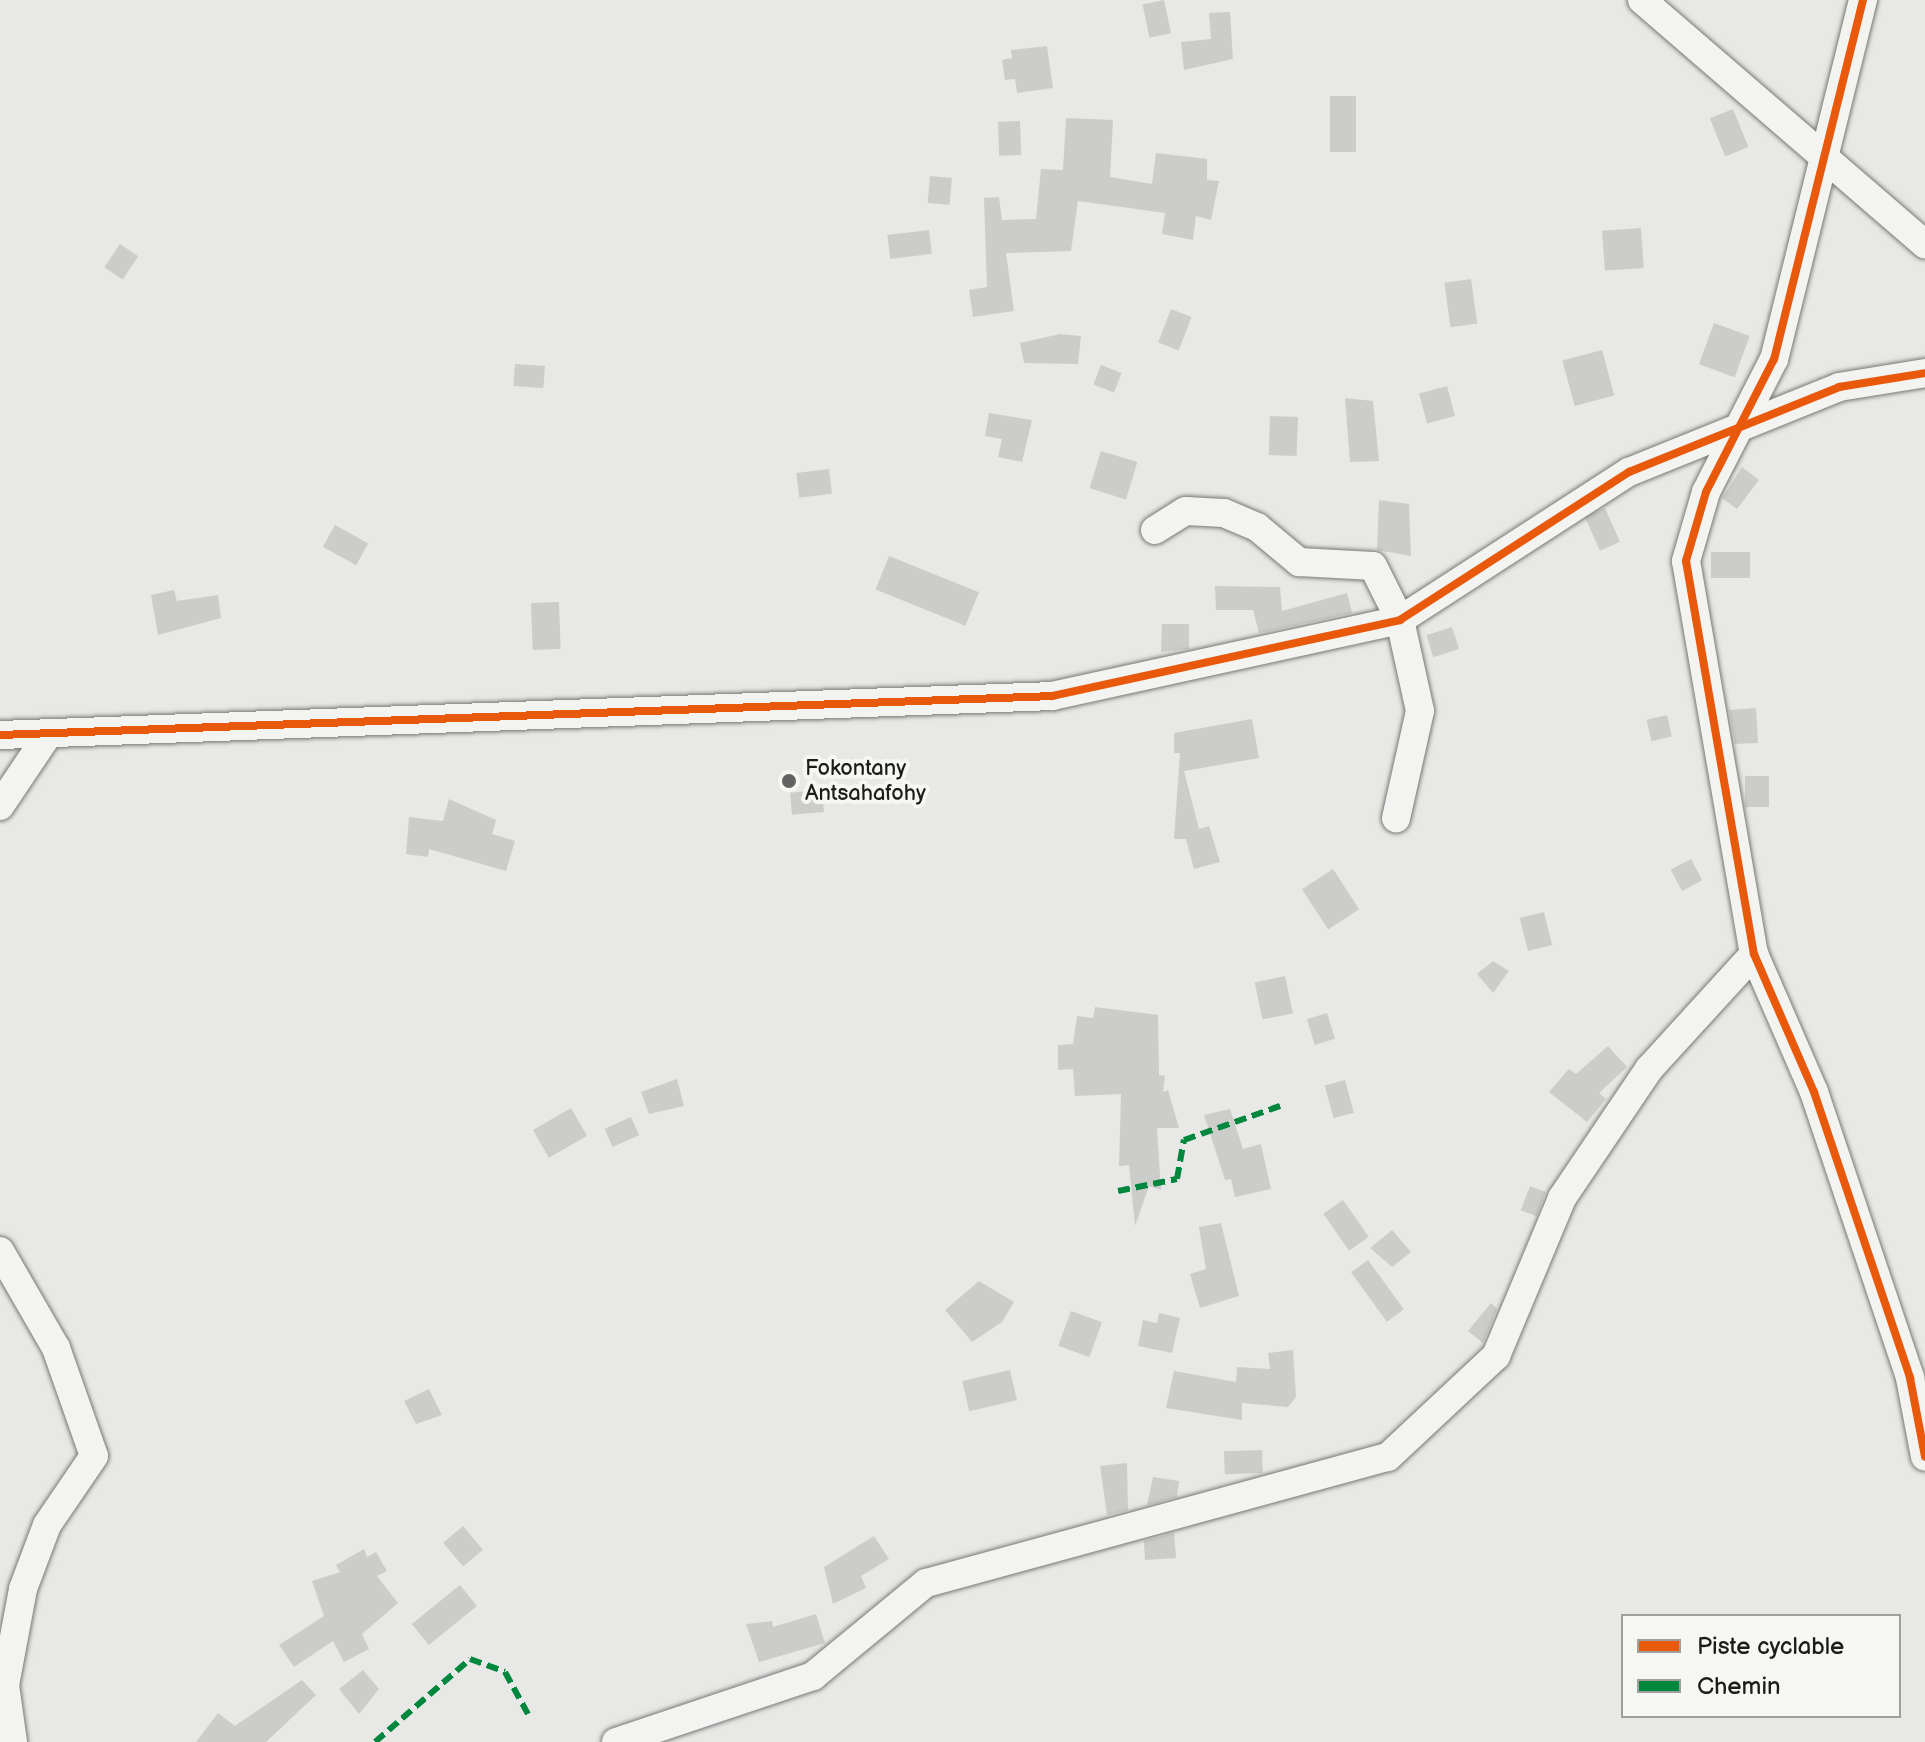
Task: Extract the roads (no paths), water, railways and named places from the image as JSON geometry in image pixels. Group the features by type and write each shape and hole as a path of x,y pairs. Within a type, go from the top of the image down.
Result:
{"street":[{"path":"1642,0 1925,244"},
{"path":"1863,0 1774,359 1746,420 1706,492 1686,561 1754,954 1819,1107 1910,1378 1925,1457"},
{"path":"0,735 47,736 327,717 1052,696 1400,620 1629,472 1746,420 1839,387 1925,373"},
{"path":"1155,530 1186,511 1224,513 1257,527 1299,562 1373,566 1400,620 1420,711 1396,818"},
{"path":"0,806 47,736"},
{"path":"616,1742 813,1676 926,1583 1388,1457 1496,1356 1562,1198 1649,1069 1754,954"},
{"path":"0,1251 56,1348 94,1456 47,1525 23,1589 5,1685 13,1742"}],"place":[{"name":"Fokontany Antsahafohy","path":"789,781"}]}
